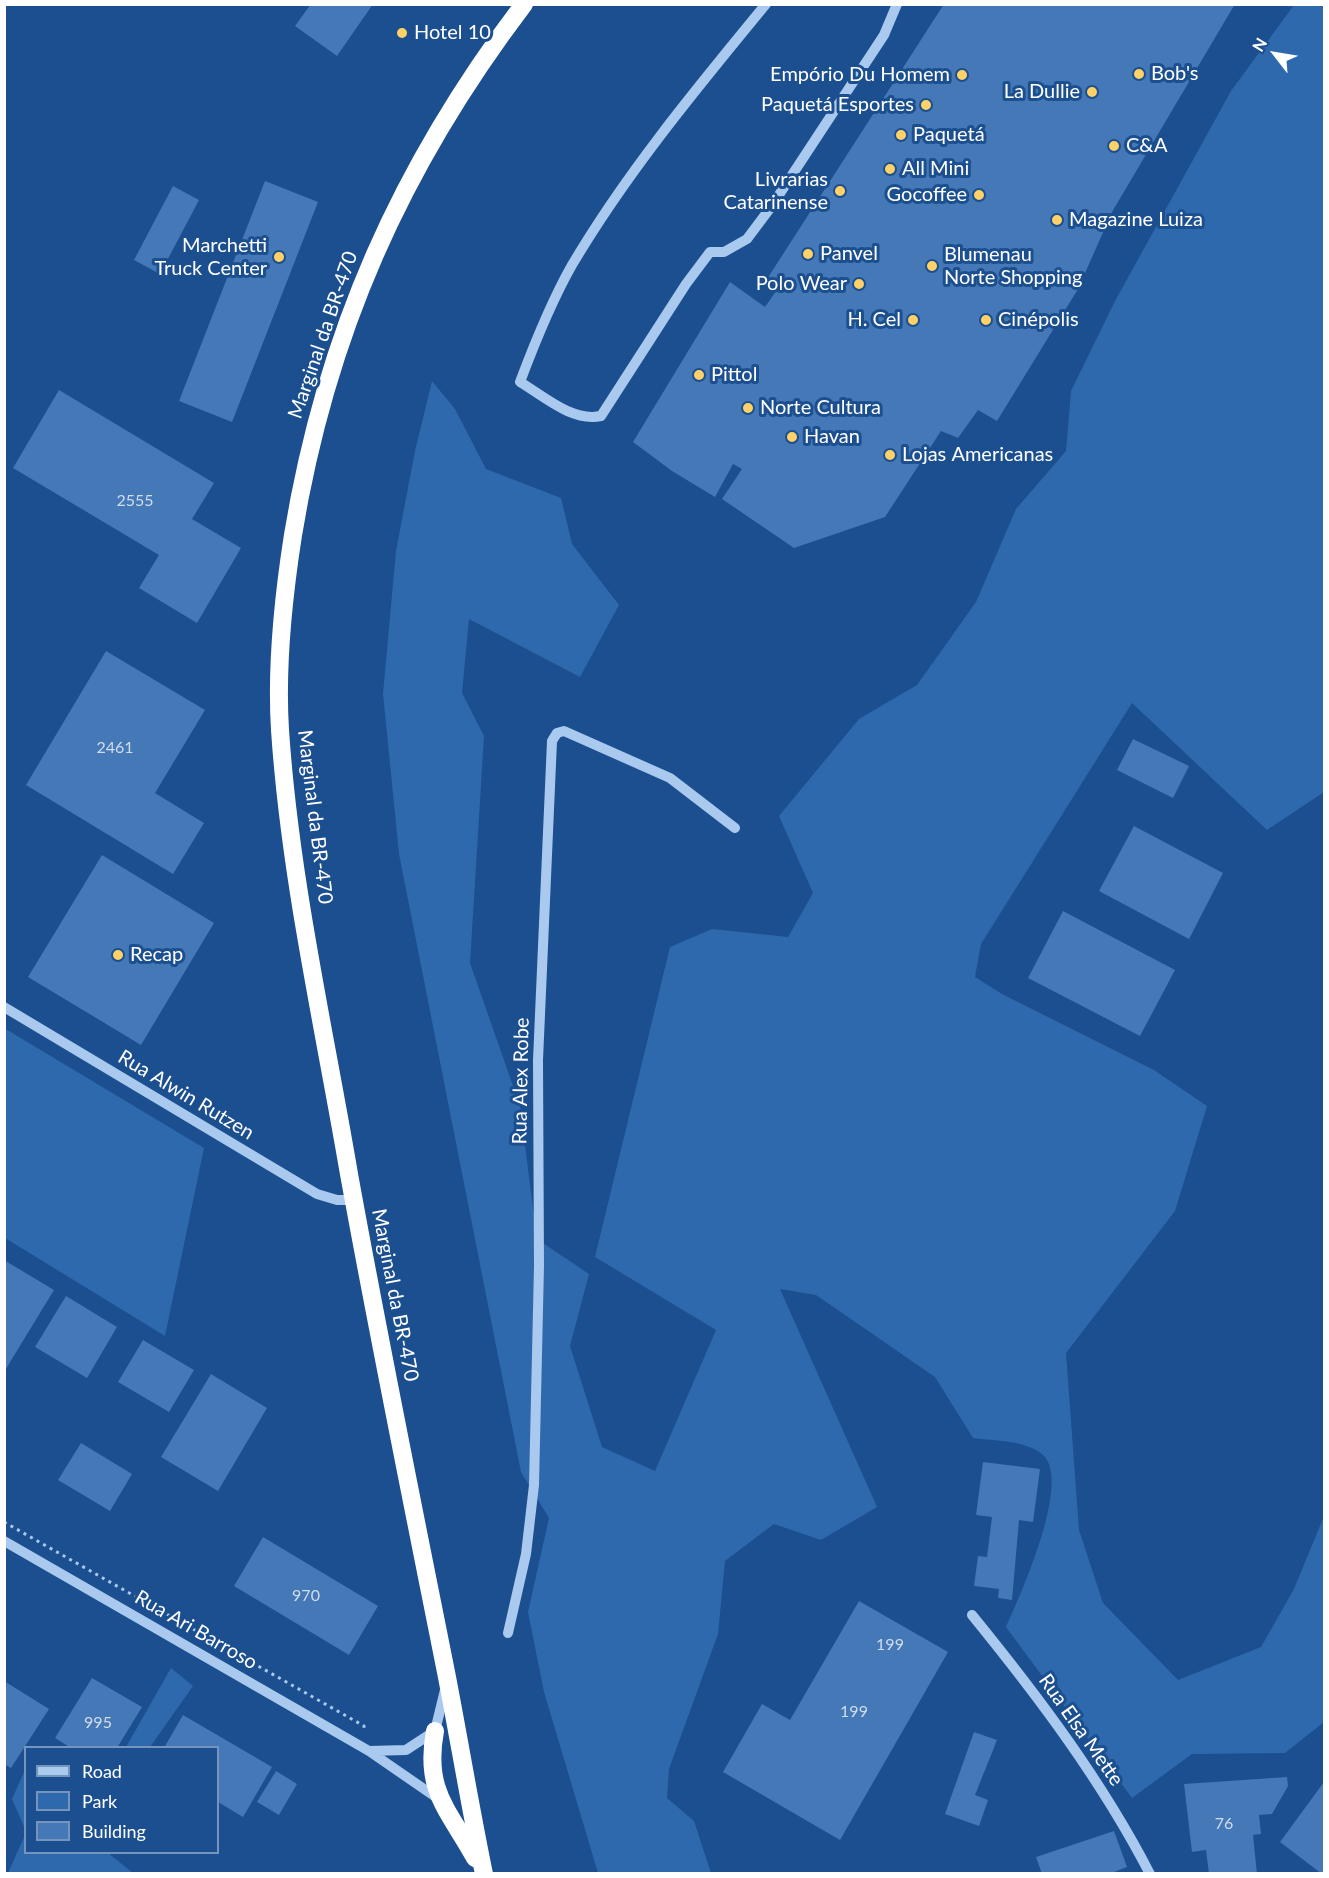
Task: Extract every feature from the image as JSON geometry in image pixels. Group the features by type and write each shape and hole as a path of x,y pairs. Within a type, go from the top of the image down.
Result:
{"highway":[{"name":"Marginal da BR-470","path":"482,1874 447,1677 400,1447 354,1200 288,812 279,696 286,580 311,442 327,384 369,265 393,212 422,157 481,61 524,4"},
{"path":"481,61 538,4"},
{"path":"435,1731 430,1755 432,1780 440,1801 470,1848 482,1874"}],"street":[{"path":"766,4 632,175 572,266 554,302 520,382 576,416 589,418 601,416 686,284 710,252 724,252 747,239 796,173 884,35 897,4"},
{"name":"Rua Alex Robe","path":"507,1633 526,1554 534,1485 539,1266 538,1060 552,741 557,733 564,731 670,778 735,828"},
{"name":"Rua Alwin Rutzen","path":"4,1007 317,1194 337,1200 354,1200"},
{"name":"Rua Ari Barroso","path":"4,1541 369,1751 440,1801"},
{"name":"Rua Elsa Mette","path":"972,1615 1046,1709 1124,1822 1150,1874"},
{"name":"Marginal da BR-470","path":"435,1731 447,1677"},
{"path":"369,1751 406,1750 435,1731"}],"path":[{"path":"4,1522 364,1726 369,1751"}],"green space":[{"path":"1294,5 1324,5 1324,792 1267,830 1132,703 981,944 975,977 1002,994 1154,1070 1207,1106 1175,1211 1066,1353 1079,1530 1103,1603 1178,1680 1261,1647 1294,1589 1324,1516 1324,1722 1285,1753 1192,1754 1132,1798 1006,1627 1032,1566 1048,1513 1051,1488 1050,1469 1043,1455 1028,1446 973,1438 935,1377 816,1295 780,1289 877,1507 821,1540 774,1524 725,1561 718,1634 669,1769 667,1798 694,1821 711,1873 598,1873 544,1692 528,1612 549,1518 521,1472 399,854 383,694 396,551 415,451 432,381 455,409 486,469 561,498 572,544 619,605 580,677 469,619 462,693 484,736 470,963 520,1106 537,1239 589,1274 570,1346 602,1447 655,1471 716,1330 595,1257 670,947 712,929 788,937 813,893 779,816 859,719 917,685 976,602 1016,509 1066,451 1071,391 1115,301 1231,91"},
{"path":"4,1028 204,1148 165,1336 5,1238"},
{"path":"171,1668 193,1686 151,1746 127,1746"},
{"path":"24,1772 24,1827 12,1799"},
{"path":"24,1837 24,1854 109,1854 133,1873 8,1873"}],"building":[{"path":"311,4 373,4 337,56 295,26"},
{"name":"Blumenau Norte Shopping","path":"944,4 1235,4 1112,212 1078,289 997,421 978,410 958,438 941,431 885,517 794,548 722,499 742,469 733,464 715,497 672,471 633,442 730,282 765,307 779,287 767,279"},
{"path":"265,181 318,202 232,422 179,401"},
{"path":"173,186 199,200 160,274 134,260"},
{"path":"59,390 214,483 192,519 241,548 197,623 139,588 159,555 13,468"},
{"path":"106,651 205,710 155,793 204,823 173,874 26,785"},
{"path":"1133,739 1189,766 1173,798 1117,770"},
{"path":"1134,826 1223,873 1189,939 1099,891"},
{"path":"102,855 214,923 141,1045 28,977"},
{"path":"1063,911 1175,970 1140,1036 1028,978"},
{"path":"4,1260 54,1290 4,1372"},
{"path":"66,1296 117,1327 87,1378 35,1347"},
{"path":"143,1340 194,1370 169,1412 118,1382"},
{"path":"211,1374 267,1408 218,1491 161,1457"},
{"path":"81,1443 132,1474 110,1511 58,1480"},
{"path":"983,1462 1040,1469 1033,1522 1019,1520 1012,1600 998,1598 999,1589 974,1586 978,1556 987,1557 992,1517 976,1515"},
{"path":"263,1537 378,1606 349,1655 234,1586"},
{"path":"859,1601 948,1652 840,1840 723,1772 762,1704 790,1720"},
{"path":"92,1678 142,1707 118,1746 68,1746 55,1738"},
{"path":"4,1681 49,1709 11,1768 4,1764"},
{"path":"183,1715 272,1767 243,1817 219,1803 219,1746 165,1746"},
{"path":"974,1732 997,1740 975,1795 988,1800 979,1826 945,1814"},
{"path":"276,1771 297,1784 279,1815 257,1802"},
{"path":"1287,1777 1288,1786 1272,1814 1259,1815 1261,1834 1253,1835 1257,1874 1209,1874 1206,1850 1192,1852 1184,1784"},
{"path":"1324,1782 1324,1874 1322,1874 1280,1842"},
{"path":"1114,1831 1127,1867 1109,1874 1042,1874 1036,1857"}],"place":[{"name":"Hotel 10","path":"402,33"},
{"name":"Bob's","path":"1139,74"},
{"name":"Empório Du Homem","path":"962,75"},
{"name":"La Dullie","path":"1092,92"},
{"name":"Paquetá Esportes","path":"926,105"},
{"name":"Paquetá","path":"901,135"},
{"name":"C&A","path":"1114,146"},
{"name":"All Mini","path":"890,169"},
{"name":"Livrarias Catarinense","path":"840,191"},
{"name":"Gocoffee","path":"979,195"},
{"name":"Magazine Luiza","path":"1057,220"},
{"name":"Panvel","path":"808,254"},
{"name":"Marchetti Truck Center","path":"279,257"},
{"name":"Blumenau Norte Shopping","path":"932,266"},
{"name":"Polo Wear","path":"859,284"},
{"name":"H. Cel","path":"913,320"},
{"name":"Cinépolis","path":"986,320"},
{"name":"Pittol","path":"699,375"},
{"name":"Norte Cultura","path":"748,408"},
{"name":"Havan","path":"792,437"},
{"name":"Lojas Americanas","path":"890,455"},
{"name":"Recap","path":"118,955"}]}
